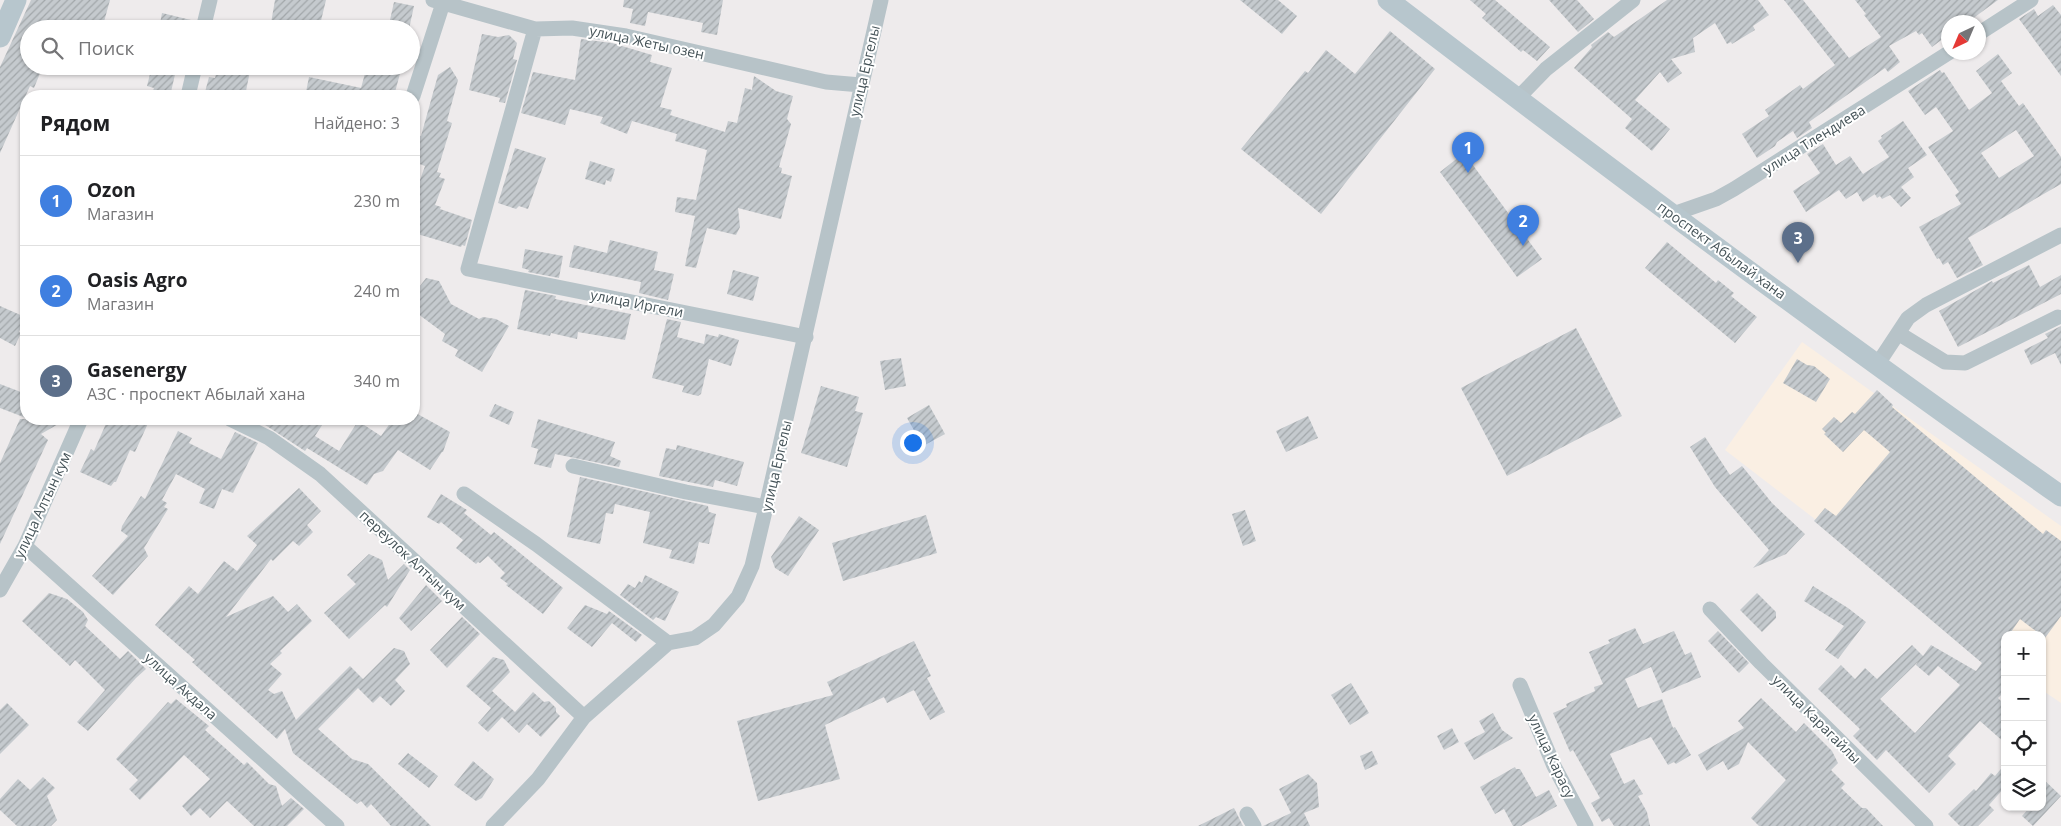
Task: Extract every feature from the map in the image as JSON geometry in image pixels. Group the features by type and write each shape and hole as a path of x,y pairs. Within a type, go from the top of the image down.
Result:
{"main road":[{"path":"0,37 16,0"},
{"name":"проспект Абылай хана","path":"1388,0 1517,99 1877,365 2061,496"}],"street":[{"path":"205,20 210,0"},
{"name":"улица Ергелы","path":"668,643 694,638 714,625 738,597 752,566 806,337 880,0"},
{"path":"1517,99 1546,69 1633,0"},
{"path":"1986,29 2032,0"},
{"path":"420,71 440,1"},
{"name":"улица Жеты озен","path":"440,1 535,29 572,28 626,36 826,82 861,85"},
{"name":"улица Иргели","path":"535,29 468,269 806,337"},
{"name":"улица Тлендиева","path":"1673,214 1716,199 1734,189 1941,58"},
{"path":"189,90 193,75"},
{"path":"415,90 419,75"},
{"path":"1877,365 1908,318 1926,305 2061,235"},
{"path":"1898,333 1945,362 1965,363 2058,317"},
{"name":"улица Алтын кум","path":"0,590 24,546 78,425"},
{"name":"переулок Алтын кум","path":"242,425 269,438 320,474 584,717"},
{"path":"572,466 686,492 766,507"},
{"path":"464,494 536,544 668,643 584,717 538,779 493,826"},
{"name":"улица Акдала","path":"24,546 337,826"},
{"name":"улица Карагайлы","path":"1710,609 1761,663 1926,826"},
{"name":"улица Карасу","path":"1520,685 1554,766 1586,826"}],"shaded area":[{"path":"1802,342 2061,526 2061,703 2046,693 2046,631 2001,631 2001,633 1824,526 1725,450"}],"building":[{"path":"31,0 110,0 104,20 22,20"},
{"path":"275,0 326,0 321,20 272,20"},
{"path":"624,0 723,0 717,35 701,32 703,23 648,12 645,26 630,23 633,9 623,7"},
{"path":"1240,0 1278,0 1297,16 1282,34"},
{"path":"1470,0 1495,0 1550,47 1537,61 1523,50 1521,52 1482,18 1486,14"},
{"path":"1549,0 1577,0 1594,19 1578,32"},
{"path":"1667,0 1758,0 1769,15 1753,26 1755,30 1732,44 1731,42 1727,44 1715,23 1693,38 1695,52 1671,59 1682,73 1668,83 1660,72 1635,100 1670,129 1652,151 1625,128 1632,119 1574,68 1592,47 1591,45 1608,32 1614,37"},
{"path":"1784,0 1803,0 1849,58 1881,37 1855,0 1998,0 1978,15 1941,15 1941,40 1932,47 1922,33 1919,35 1916,31 1889,46 1900,62 1888,72 1885,68 1809,122 1812,128 1797,138 1793,131 1757,158 1742,134 1769,116 1765,110 1800,85 1803,89 1835,65"},
{"path":"394,2 414,6 411,20 390,20"},
{"path":"2053,5 2061,15 2061,76 2019,19 2034,9 2038,16"},
{"path":"162,13 191,20 161,20"},
{"path":"20,24 20,75 39,75 34,88 30,86 28,90 20,90 20,108 0,153 0,67"},
{"path":"1390,31 1435,69 1321,214 1241,149 1305,71 1308,73 1326,50 1355,74"},
{"path":"482,34 498,37 509,35 517,43 513,59 517,60 505,103 499,102 500,98 469,90"},
{"path":"581,39 612,43 652,55 650,62 672,68 660,107 672,110 670,115 725,132 728,121 737,123 745,88 752,90 754,76 776,91 793,96 787,119 791,124 779,167 782,168 781,173 792,176 781,219 738,208 740,227 736,235 707,228 696,268 685,266 695,216 675,212 677,197 696,200 707,150 675,141 677,134 632,121 627,134 600,123 603,117 570,109 565,125 521,113 533,72 575,80"},
{"path":"1998,54 2012,73 2001,81 2019,106 2023,103 2061,157 2061,184 1968,238 1983,265 1957,278 1948,262 1943,265 1939,258 1937,259 1919,227 1961,204 1955,195 1959,192 1928,147 1953,131 1936,107 1925,115 1908,91 1940,70 1942,73 1944,72 1969,110 1992,93 1976,71","holes":["2016,130 2034,156 1999,178 1981,153"]},
{"path":"450,67 458,80 447,121 452,123 437,172 441,173 439,177 445,179 435,205 441,207 440,209 472,220 465,246 462,245 461,247 420,235 420,180 425,166 420,164 420,136 438,75"},
{"path":"150,75 175,75 171,90 153,90 154,88 147,86"},
{"path":"216,75 249,75 246,90 206,90 209,77 215,78"},
{"path":"365,75 400,75 396,90 306,90 309,77 361,88"},
{"path":"1903,121 1927,155 1908,168 1914,177 1901,187 1911,198 1901,207 1890,195 1882,199 1880,196 1877,198 1875,194 1863,202 1857,192 1846,199 1839,190 1806,212 1793,191 1820,173 1807,154 1823,144 1836,165 1850,156 1863,174 1889,157 1878,141 1882,138 1881,136"},
{"path":"515,148 546,158 528,209 519,206 516,209 498,203"},
{"path":"1464,153 1542,259 1517,277 1440,172"},
{"path":"590,161 615,169 611,182 606,180 605,185 585,179"},
{"path":"610,240 658,252 654,270 674,274 668,300 639,293 641,282 569,267 574,245 607,253"},
{"path":"1667,242 1716,283 1718,280 1734,293 1731,296 1757,317 1735,343 1645,268"},
{"path":"525,249 563,256 559,278 528,272 529,270 522,268"},
{"path":"2029,265 2040,287 2061,275 2061,294 1958,347 1939,311 1992,281 1993,283"},
{"path":"733,270 759,277 753,301 727,294"},
{"path":"426,278 439,281 451,304 479,319 483,317 496,319 509,326 482,372 455,356 458,350 442,341 445,334 420,315 420,286"},
{"path":"525,290 556,296 555,299 631,314 625,340 578,332 577,339 551,333 550,336 517,329"},
{"path":"0,306 20,315 20,335 15,346 0,338"},
{"path":"667,319 681,322 677,337 704,344 706,334 718,337 719,334 739,340 731,366 709,359 701,394 698,396 682,392 684,386 652,378"},
{"path":"2061,326 2061,365 2055,353 2031,365 2024,350 2048,338 2045,334"},
{"path":"1576,328 1622,416 1507,476 1461,388"},
{"path":"901,358 906,386 885,390 880,361"},
{"path":"1797,359 1807,365 1814,366 1830,379 1816,402 1783,383"},
{"path":"0,384 20,392 20,416 0,408"},
{"path":"821,386 859,397 855,411 863,413 847,467 801,453"},
{"path":"1877,390 1893,405 1892,407 2043,534 2046,530 2061,541 2061,616 2046,637 2046,631 2036,631 2020,619 2012,631 2001,631 2001,695 1998,698 2001,701 2001,739 1980,721 1948,756 1956,764 1929,793 1886,750 1877,760 1853,736 1860,729 1818,689 1841,665 1855,679 1865,668 1877,679 1912,645 1923,656 1931,645 1976,671 1982,663 1814,521 1825,508 1836,516 1890,452 1864,430 1843,452 1824,434 1826,433 1822,429 1834,417 1841,423 1852,412 1855,414","holes":["1918,662 1916,665 1929,676 1938,666 1960,685 1915,733 1880,699"]},
{"path":"495,404 514,412 509,425 489,416"},
{"path":"929,405 945,434 923,446 907,418"},
{"path":"420,415 450,432 443,452 430,470 398,450 383,471 374,474 367,485 307,448 305,451 265,425 322,425 315,436 339,451 355,425 364,425 381,436 389,425 420,425"},
{"path":"1308,416 1318,438 1286,452 1276,431"},
{"path":"20,419 20,425 57,425 41,434 48,440 0,544 0,463"},
{"path":"538,419 615,442 610,456 621,461 619,467 555,454 551,468 534,464 538,449 531,447"},
{"path":"105,425 147,425 135,452 130,450 116,482 111,486 80,472 91,449 94,451"},
{"path":"178,431 192,438 189,443 221,459 235,432 258,443 233,493 222,489 214,509 199,503 205,489 176,474 162,500 167,503 164,507 168,509 144,548 148,556 113,595 92,576 128,536 121,531 122,526 141,496 145,499"},
{"path":"1705,437 1730,475 1742,466 1772,503 1805,534 1786,554 1753,568 1769,550 1715,487 1690,447"},
{"path":"677,445 744,462 737,486 715,480 713,487 659,476 666,448 676,450"},
{"path":"580,477 708,506 709,512 716,514 709,544 699,542 694,564 669,558 672,550 643,543 650,512 615,504 613,514 606,513 600,544 567,537"},
{"path":"299,488 321,511 307,525 313,532 299,546 293,541 273,561 271,559 226,617 273,596 288,612 297,604 312,621 280,651 282,653 270,664 282,674 268,690 274,694 282,691 296,720 350,666 363,679 394,648 404,651 410,664 395,680 405,691 391,706 380,696 373,703 358,688 318,729 352,759 368,764 431,826 391,826 371,804 367,808 361,801 357,804 293,753 285,729 277,739 192,662 195,660 155,625 189,586 198,594 224,561 237,571 257,545 247,536"},
{"path":"441,494 467,510 464,513 491,535 494,532 563,588 543,614 506,585 508,584 500,578 505,573 488,556 476,564 456,548 463,540 441,522 439,524 427,517"},
{"path":"1245,510 1256,541 1243,546 1232,514"},
{"path":"926,515 937,553 843,581 832,543"},
{"path":"799,516 819,530 788,576 775,568 771,557"},
{"path":"369,554 382,560 388,580 404,564 410,570 387,607 385,605 349,639 324,613 356,584 347,575"},
{"path":"645,575 679,592 665,621 656,617 653,620 620,595 628,584 635,588 639,581 642,583"},
{"path":"426,585 442,601 411,631 399,618"},
{"path":"1813,586 1866,622 1838,659 1825,650 1844,626 1804,601"},
{"path":"49,593 67,599 83,612 88,620 85,626 120,659 128,651 146,669 88,731 77,722 105,690 75,660 70,666 22,621"},
{"path":"1757,593 1776,612 1776,618 1762,632 1740,610"},
{"path":"585,605 607,614 609,611 642,635 636,642 612,623 592,647 567,628"},
{"path":"462,617 480,634 447,668 430,650"},
{"path":"1635,628 1643,644 1674,631 1685,655 1691,652 1701,677 1662,693 1651,667 1625,679 1638,708 1662,699 1673,728 1675,727 1691,755 1676,764 1674,762 1668,765 1651,737 1610,754 1624,784 1634,779 1643,794 1638,796 1647,812 1650,826 1614,826 1609,818 1602,822 1591,803 1600,798 1573,750 1570,752 1553,713 1567,707 1566,704 1595,691 1594,687 1603,684 1589,652 1610,643 1608,640"},
{"path":"1718,631 1749,663 1739,673 1708,641"},
{"path":"914,641 931,676 927,678 945,712 930,720 914,690 887,703 884,697 825,725 840,779 758,801 737,721 833,695 827,682"},
{"path":"493,657 504,660 510,672 492,691 515,712 533,692 544,702 549,701 556,708 556,712 560,716 541,737 527,724 519,733 502,717 488,732 478,723 491,708 466,686"},
{"path":"1351,683 1369,713 1350,725 1331,695"},
{"path":"1761,698 1796,732 1804,723 1832,751 1838,763 1831,770 1845,784 1841,788 1862,808 1866,808 1883,826 1759,826 1751,818 1786,780 1748,742 1739,764 1728,770 1723,761 1707,771 1698,755 1744,728 1738,721"},
{"path":"176,699 209,726 205,730 244,765 247,762 269,784 276,786 282,806 291,798 304,809 287,826 254,826 227,801 210,818 200,808 191,816 182,806 210,779 184,755 140,800 129,789 138,780 116,759 168,702 171,704"},
{"path":"7,703 29,725 0,754 0,710"},
{"path":"1493,713 1502,730 1513,738 1474,760 1464,743 1485,732 1479,721"},
{"path":"1452,728 1459,742 1444,750 1437,736"},
{"path":"1372,751 1378,764 1365,770 1360,756"},
{"path":"408,753 438,776 429,788 398,764"},
{"path":"473,761 494,779 482,798 476,801 454,785"},
{"path":"1515,767 1520,769 1536,797 1549,790 1557,806 1521,826 1513,826 1504,809 1495,814 1480,787"},
{"path":"2001,769 2001,792 1989,805 1994,810 1978,826 1960,826 1948,814 1974,789 1976,791 1991,773 1995,776"},
{"path":"1308,774 1317,783 1319,807 1304,813 1310,826 1263,826 1291,813 1279,789"},
{"path":"43,777 55,788 47,796 57,820 51,826 17,826 0,810 0,799 18,779 30,790"},
{"path":"2046,782 2061,796 2033,826 2022,816 2026,811 2046,811"},
{"path":"1234,808 1243,826 1198,826"}],"place":[{"name":"Ozon","path":"1468,173"},
{"name":"Oasis Agro","path":"1523,246"},
{"name":"Gasenergy","path":"1798,263"}]}
